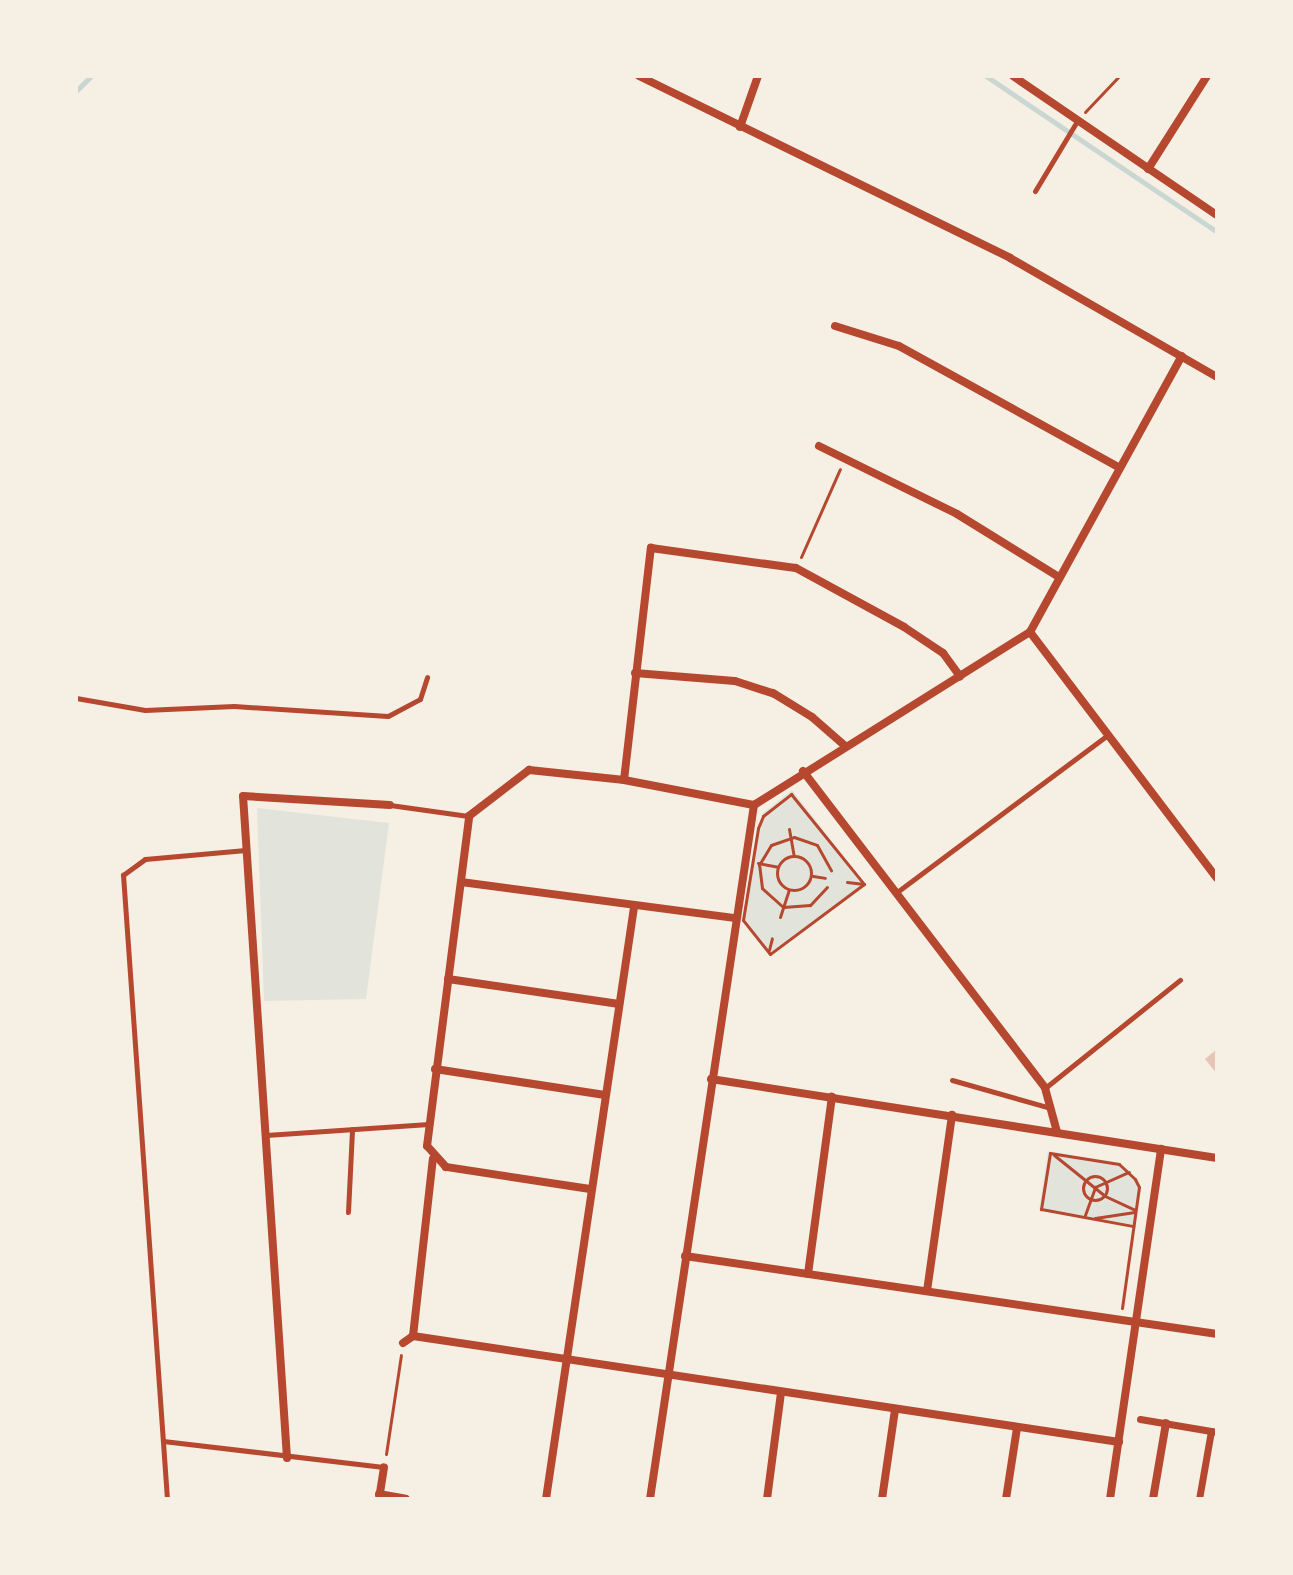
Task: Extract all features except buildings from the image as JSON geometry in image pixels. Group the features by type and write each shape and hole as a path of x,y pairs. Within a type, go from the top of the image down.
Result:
{"street":[{"path":"639,76 998,252 1217,377"},
{"path":"740,127 758,76"},
{"path":"1014,76 1075,124 1217,215"},
{"path":"1148,169 1207,76"},
{"path":"835,326 899,346 1120,468"},
{"path":"650,1499 742,860 754,805 844,745 1030,632 1182,356"},
{"path":"819,446 846,456 957,514 1059,577"},
{"path":"624,780 651,548 796,568 943,653 960,676"},
{"path":"1030,632 1217,878"},
{"path":"635,673 735,681 773,693 812,717 844,745"},
{"path":"413,1336 433,1159 427,1146 429,1124 469,816 529,770 624,780 754,805"},
{"path":"803,771 1045,1088 1057,1132"},
{"path":"287,1458 243,796 390,805"},
{"path":"461,882 734,918"},
{"path":"546,1499 634,907"},
{"path":"448,979 619,1004"},
{"path":"435,1069 605,1095"},
{"path":"711,1079 1217,1158"},
{"path":"808,1274 832,1097"},
{"path":"927,1291 952,1115"},
{"path":"1110,1499 1161,1149"},
{"path":"433,1159 446,1167 590,1189"},
{"path":"685,1256 1217,1334"},
{"path":"403,1343 413,1336 1119,1442"},
{"path":"767,1499 781,1392"},
{"path":"882,1499 895,1410"},
{"path":"1140,1419 1214,1432 1199,1499"},
{"path":"1153,1499 1166,1423"},
{"path":"1006,1499 1017,1428"},
{"path":"384,1467 379,1497 406,1499"}],"lane":[{"path":"1035,191 1075,124"},
{"path":"76,698 145,710 234,706 388,716 420,699 427,677"},
{"path":"896,893 1109,734"},
{"path":"390,805 469,816"},
{"path":"167,1499 123,875 145,859 246,850"},
{"path":"1045,1088 1180,980"},
{"path":"952,1080 1051,1109"},
{"path":"264,1135 429,1124"},
{"path":"348,1212 352,1129"},
{"path":"163,1441 384,1467"}],"path":[{"path":"1075,124 1119,76"},
{"path":"796,568 846,456"},
{"path":"768,951 743,920 763,816 785,798 791,794 864,884"},
{"path":"785,798 786,806"},
{"path":"789,829 794,856"},
{"path":"827,887 810,905 783,907 762,888 759,864 771,845 790,837 817,845 831,870"},
{"path":"742,860 778,867 794,856"},
{"path":"789,890 805,887 811,876 808,862 794,856"},
{"path":"778,867 778,879 789,890"},
{"path":"811,876 825,878"},
{"path":"847,882 864,884"},
{"path":"768,951 864,884"},
{"path":"780,917 789,890"},
{"path":"768,951 772,938"},
{"path":"1050,1153 1119,1164 1139,1187 1120,1320"},
{"path":"1050,1153 1105,1196 1135,1211"},
{"path":"1050,1153 1041,1209 1133,1226"},
{"path":"1085,1217 1095,1187 1129,1172"},
{"path":"1089,1199 1083,1189 1087,1179 1095,1175 1105,1180"},
{"path":"1105,1180 1105,1196"},
{"path":"1089,1199 1105,1196"},
{"path":"1094,1219 1135,1211"},
{"path":"384,1467 403,1343"}],"shaded area":[{"path":"792,790 866,885 770,956 742,921 762,814"},
{"path":"257,808 389,823 366,999 264,1001"},
{"path":"1048,1151 1120,1163 1128,1169 1139,1184 1134,1227 1039,1210"}],"waterway":[{"path":"76,91 91,76"},
{"path":"986,76 1217,232"}]}
